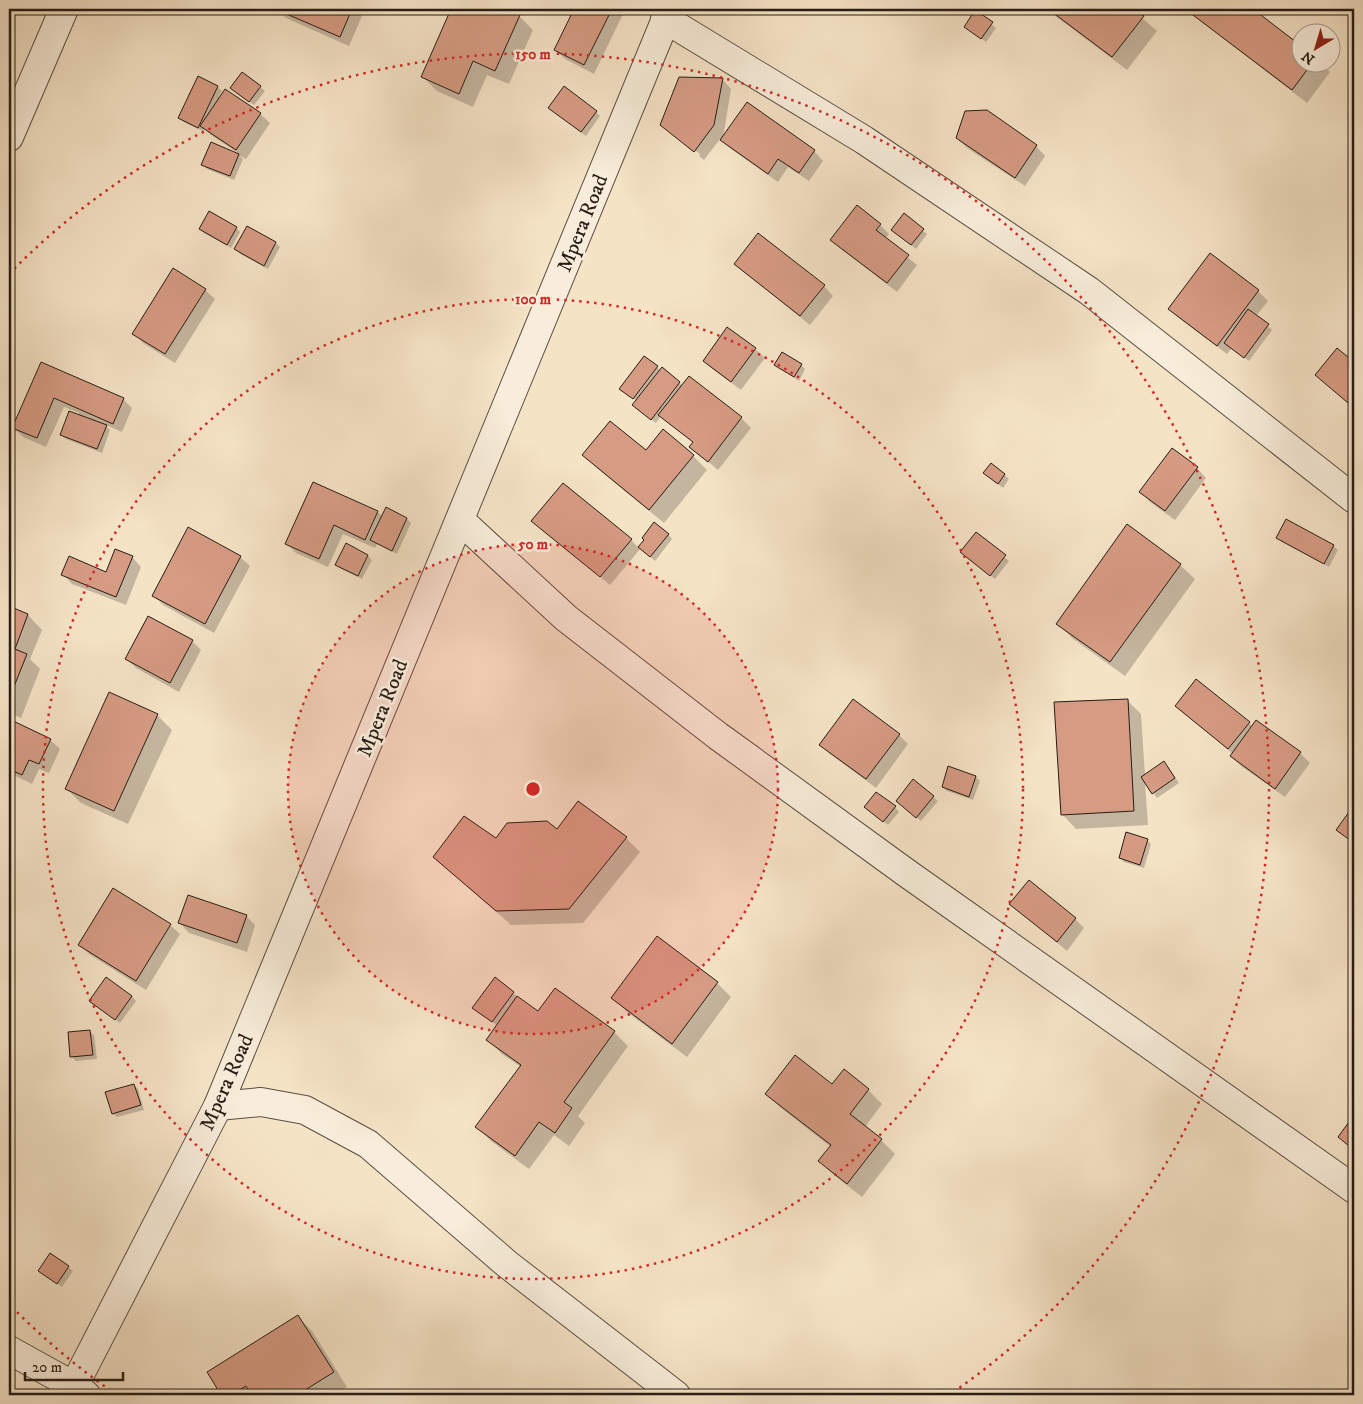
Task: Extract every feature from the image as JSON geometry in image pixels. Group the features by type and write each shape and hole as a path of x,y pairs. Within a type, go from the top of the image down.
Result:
{"street":[{"path":"9,137 64,9"},
{"path":"668,14 864,140 1088,291 1354,499"},
{"name":"Mpera Road","path":"76,1392 218,1106 668,14"},
{"path":"460,520 566,618 718,736 908,874 1354,1189"},
{"path":"218,1106 261,1102 305,1110 368,1144 507,1264 676,1395"},
{"path":"9,1350 76,1392"}],"building":[{"path":"275,9 352,9 340,37"},
{"path":"451,9 506,9 520,15 495,71 473,61 459,94 421,77"},
{"path":"574,9 612,9 584,65 554,50"},
{"path":"1048,9 1134,9 1144,16 1112,57"},
{"path":"1185,9 1253,9 1290,37 1290,72 1306,72 1292,90"},
{"path":"975,10 993,22 981,39 964,27"},
{"path":"242,72 261,86 249,102 230,88"},
{"path":"198,76 218,86 198,128 178,118"},
{"path":"679,77 723,78 714,125 694,152 660,125"},
{"path":"564,86 597,111 581,132 548,108"},
{"path":"225,89 261,113 236,150 200,126"},
{"path":"747,102 815,150 799,173 778,159 768,174 720,140"},
{"path":"987,110 1037,145 1015,178 956,138 965,111"},
{"path":"211,142 239,154 230,176 201,165"},
{"path":"857,205 881,224 876,230 909,255 887,283 830,240"},
{"path":"209,211 237,227 227,245 199,229"},
{"path":"904,213 924,229 911,245 891,230"},
{"path":"247,226 276,242 264,266 234,249"},
{"path":"758,233 825,285 800,316 734,264"},
{"path":"1210,253 1259,290 1217,346 1168,309"},
{"path":"173,268 206,289 165,354 132,334"},
{"path":"1248,309 1269,324 1244,358 1224,343"},
{"path":"727,327 756,348 731,382 703,361"},
{"path":"1337,348 1354,362 1354,408 1315,375"},
{"path":"782,352 802,364 794,377 774,365"},
{"path":"644,356 658,366 633,399 619,389"},
{"path":"41,362 124,398 113,424 54,398 37,438 12,428"},
{"path":"662,367 680,382 651,420 632,405"},
{"path":"689,376 742,417 708,462 689,447 693,442 658,415"},
{"path":"69,411 107,425 97,449 60,435"},
{"path":"610,421 646,450 663,429 694,455 649,510 582,455"},
{"path":"1172,448 1198,467 1165,511 1139,492"},
{"path":"991,463 1005,474 998,484 983,473"},
{"path":"313,482 378,511 365,540 334,525 319,559 285,544"},
{"path":"563,483 632,539 600,577 531,521"},
{"path":"386,507 407,518 392,551 370,540"},
{"path":"1286,519 1334,545 1324,564 1276,538"},
{"path":"654,522 669,534 650,557 638,547"},
{"path":"1127,524 1181,564 1110,662 1056,624"},
{"path":"188,527 241,556 205,624 152,596"},
{"path":"976,532 1006,555 990,576 960,552"},
{"path":"346,543 368,555 358,576 335,565"},
{"path":"115,549 133,556 116,597 61,575 69,556 106,572"},
{"path":"9,606 28,614 15,649 27,654 9,699"},
{"path":"148,616 193,640 170,683 125,659"},
{"path":"1196,679 1250,722 1228,749 1175,706"},
{"path":"109,692 158,714 114,811 65,789"},
{"path":"853,699 900,734 866,779 819,745"},
{"path":"1128,699 1134,811 1061,815 1054,702"},
{"path":"9,719 51,739 39,764 29,760 22,775 9,769"},
{"path":"1256,720 1301,752 1275,789 1230,756"},
{"path":"1164,761 1175,778 1152,794 1141,777"},
{"path":"948,766 976,776 969,797 942,787"},
{"path":"913,779 934,796 916,818 896,801"},
{"path":"876,792 896,806 883,822 864,807"},
{"path":"578,801 627,837 569,909 496,911 433,857 464,816 496,838 507,823 547,821 557,829"},
{"path":"1354,805 1354,843 1336,830"},
{"path":"1126,832 1148,839 1140,865 1119,858"},
{"path":"1029,880 1076,918 1057,942 1009,904"},
{"path":"113,888 171,924 136,981 78,945"},
{"path":"188,895 247,915 237,943 178,923"},
{"path":"657,936 718,982 672,1044 611,998"},
{"path":"106,977 132,996 115,1020 89,1001"},
{"path":"495,977 514,992 492,1022 472,1008"},
{"path":"555,988 615,1031 564,1102 572,1108 555,1133 539,1122 515,1156 475,1127 521,1065 486,1040 517,996 538,1011"},
{"path":"90,1030 93,1055 70,1057 68,1032"},
{"path":"795,1055 832,1084 844,1069 869,1089 850,1114 882,1139 847,1184 818,1161 831,1145 765,1094"},
{"path":"134,1084 141,1105 112,1114 105,1092"},
{"path":"1354,1115 1354,1150 1338,1137"},
{"path":"50,1253 69,1266 57,1284 38,1271"},
{"path":"298,1315 334,1372 297,1395 251,1395 246,1386 231,1395 221,1395 207,1372"}]}
